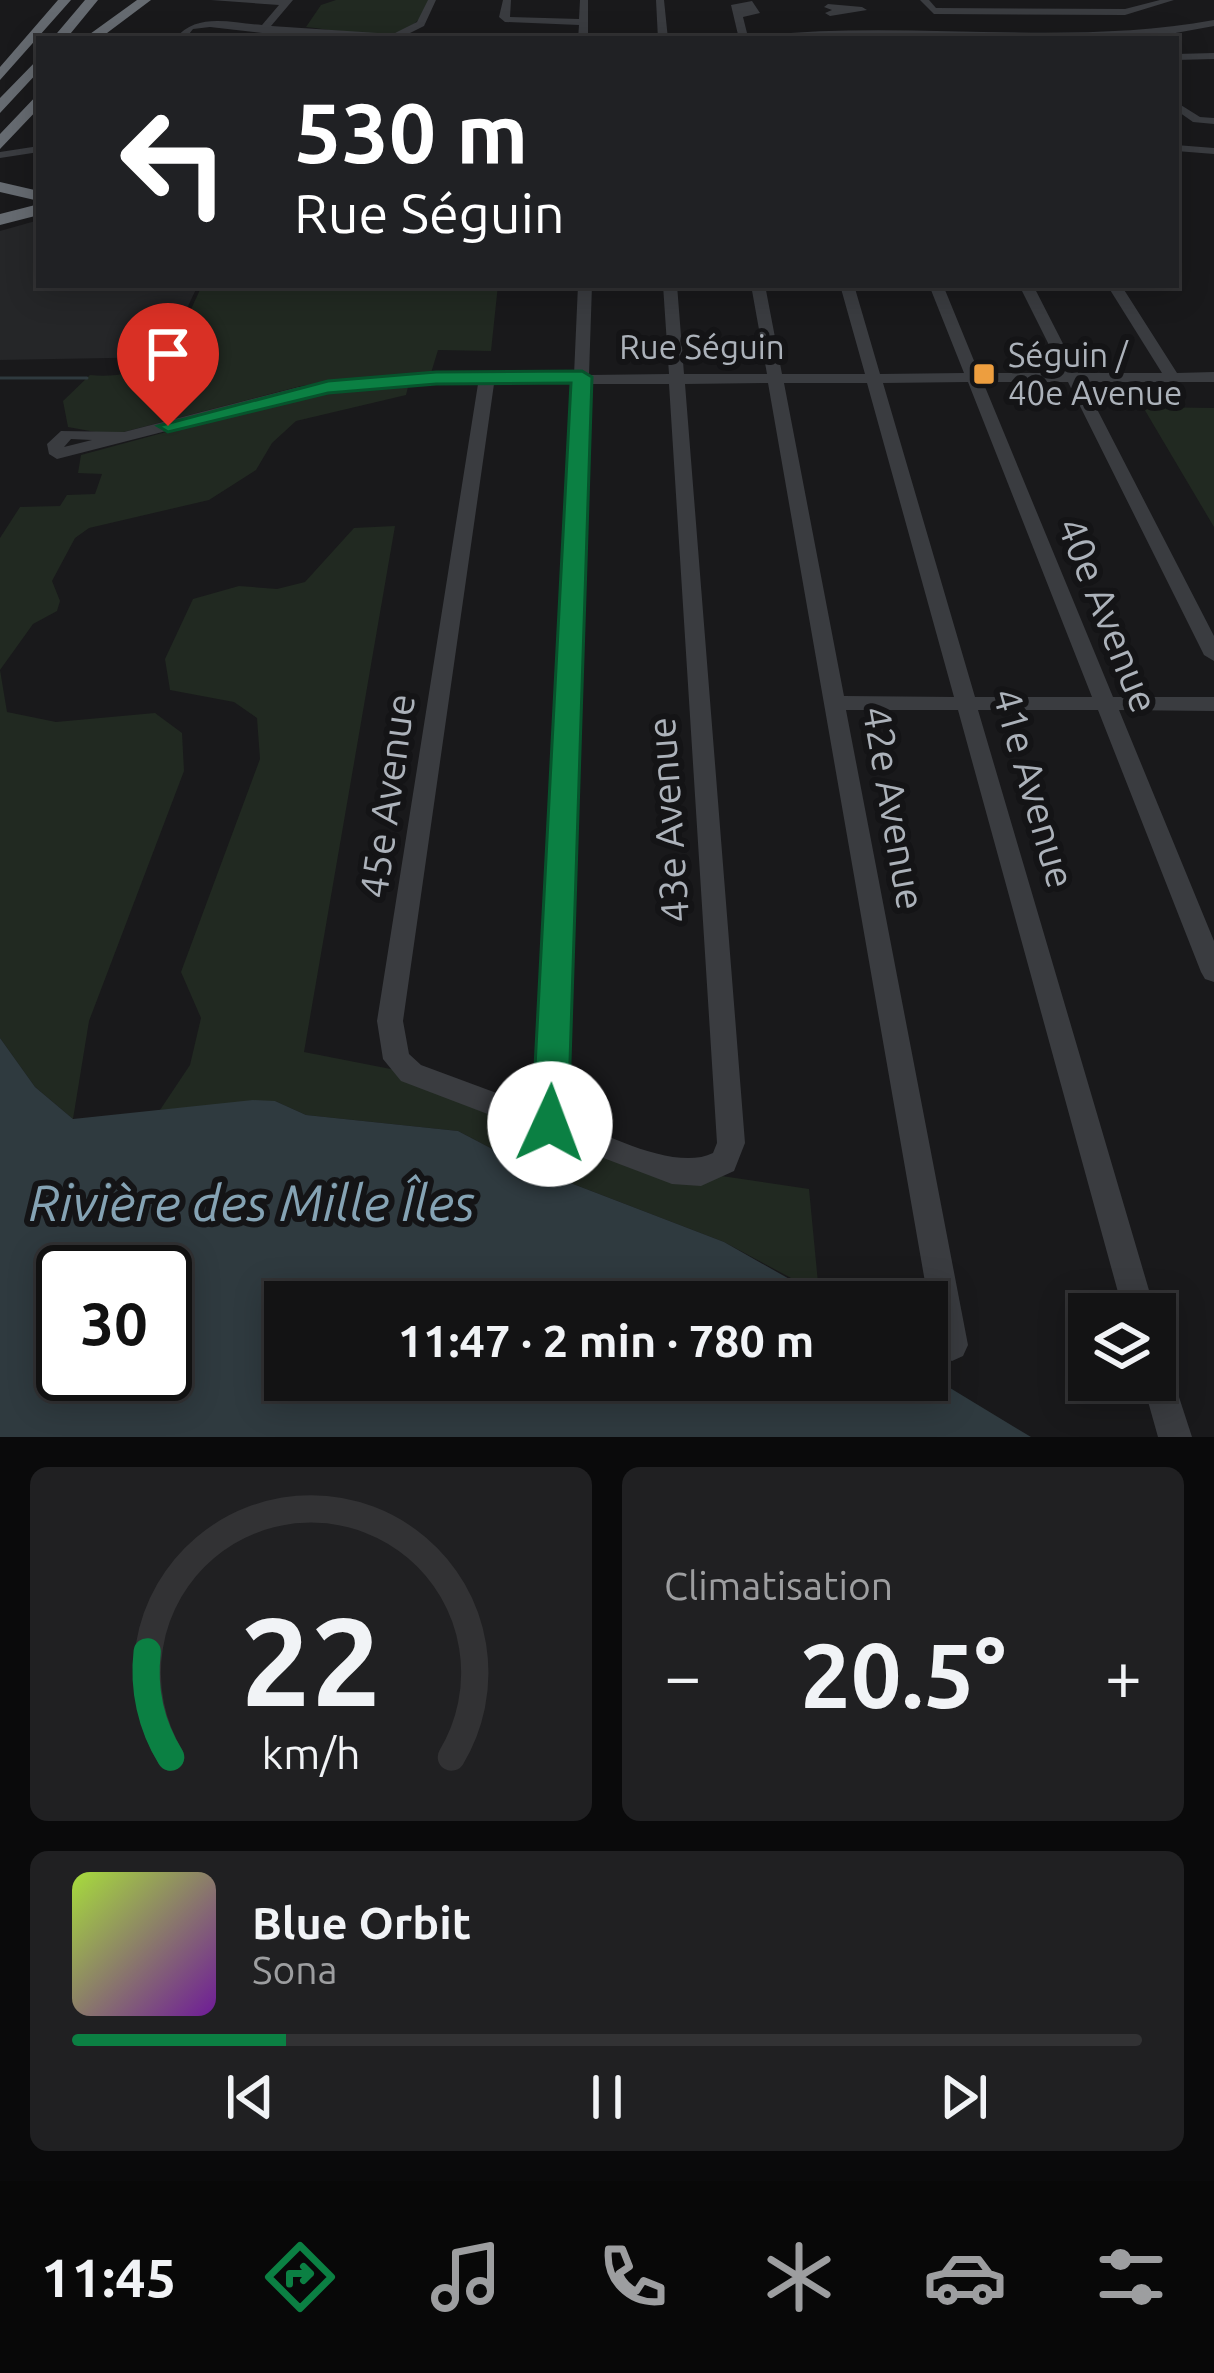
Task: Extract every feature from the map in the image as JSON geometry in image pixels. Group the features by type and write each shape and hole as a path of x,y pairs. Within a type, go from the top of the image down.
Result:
{"highway":[{"path":"0,76 65,0"},
{"path":"62,36 92,0"},
{"path":"90,36 116,0"},
{"path":"92,36 145,0"},
{"path":"0,108 36,66"},
{"path":"5,151 36,103"},
{"path":"0,187 36,195"},
{"path":"0,220 36,210"}],"street":[{"path":"215,0 286,2"},
{"path":"286,2 260,35 291,35 306,27 398,36 421,24 433,0"},
{"path":"507,0 504,17 508,20 584,22"},
{"path":"583,36 584,0"},
{"path":"660,0 663,36"},
{"path":"924,0 934,11 1008,12 1125,12 1170,0"},
{"path":"997,0 1034,36"},
{"path":"828,7 837,33"},
{"path":"739,16 746,36"},
{"path":"792,36 1112,36 1180,32 1214,23"},
{"path":"184,36 199,25 266,25"},
{"path":"1209,57 1214,67"},
{"path":"1179,107 1197,120 1214,121"},
{"path":"1179,148 1214,151"},
{"path":"5,151 36,151"},
{"path":"550,1124 585,288"},
{"name":"43e Avenue","path":"550,1124 672,1172 700,1173 724,1162 730,1143 670,288"},
{"name":"42e Avenue","path":"759,288 952,1345"},
{"name":"41e Avenue","path":"849,288 1134,1293"},
{"name":"40e Avenue","path":"937,288 1214,972"},
{"path":"1027,288 1214,655"},
{"path":"1116,288 1172,377"},
{"name":"Rue Séguin","path":"57,454 55,444 67,434 124,437 328,387 487,377 1214,377"},
{"name":"45e Avenue","path":"487,377 390,1021 396,1059 411,1073 550,1124"},
{"path":"835,703 1214,704"},
{"path":"1164,1401 1174,1437"}],"shaded area":[{"path":"336,0 432,0 422,17 395,33 362,35 306,27 321,5"},
{"path":"36,221 36,288 197,288 164,357 0,360 0,231"},
{"path":"201,288 498,288 491,351 438,350 431,373 301,386 112,435 68,427 63,401 90,375 113,375 149,364 184,322"},
{"path":"409,383 406,395 296,421 272,443 256,470 209,500 89,528 75,538 52,581 60,601 57,611 33,624 0,670 0,538 20,507 60,506 67,495 95,494 102,474 78,473 81,455 300,396"},
{"path":"1143,407 1214,408 1214,527"},
{"path":"395,526 304,1052 411,1073 701,1173 809,1189 818,1281 797,1281 724,1242 521,1164 458,1131 306,1115 275,1101 160,1110 190,1065 201,1018 181,972 260,759 257,718 234,702 170,690 165,659 193,599 239,586 277,589 305,582 354,528"},
{"path":"0,670 7,712 56,722 155,713 182,733 184,771 89,1021 73,1119 35,1087 0,1038"}],"water":[{"name":"Rivière des Mille Îles","path":"0,1038 35,1087 73,1119 253,1100 275,1101 306,1115 458,1131 521,1164 724,1242 793,1281 264,1281 264,1401 948,1401 948,1387 1031,1437 0,1437"}],"waterway":[{"path":"0,378 87,378"}],"place":[{"name":"Séguin / 40e Avenue","path":"984,374"}],"route":[{"path":"168,426 328,387 436,378 582,377 550,1124"}]}
